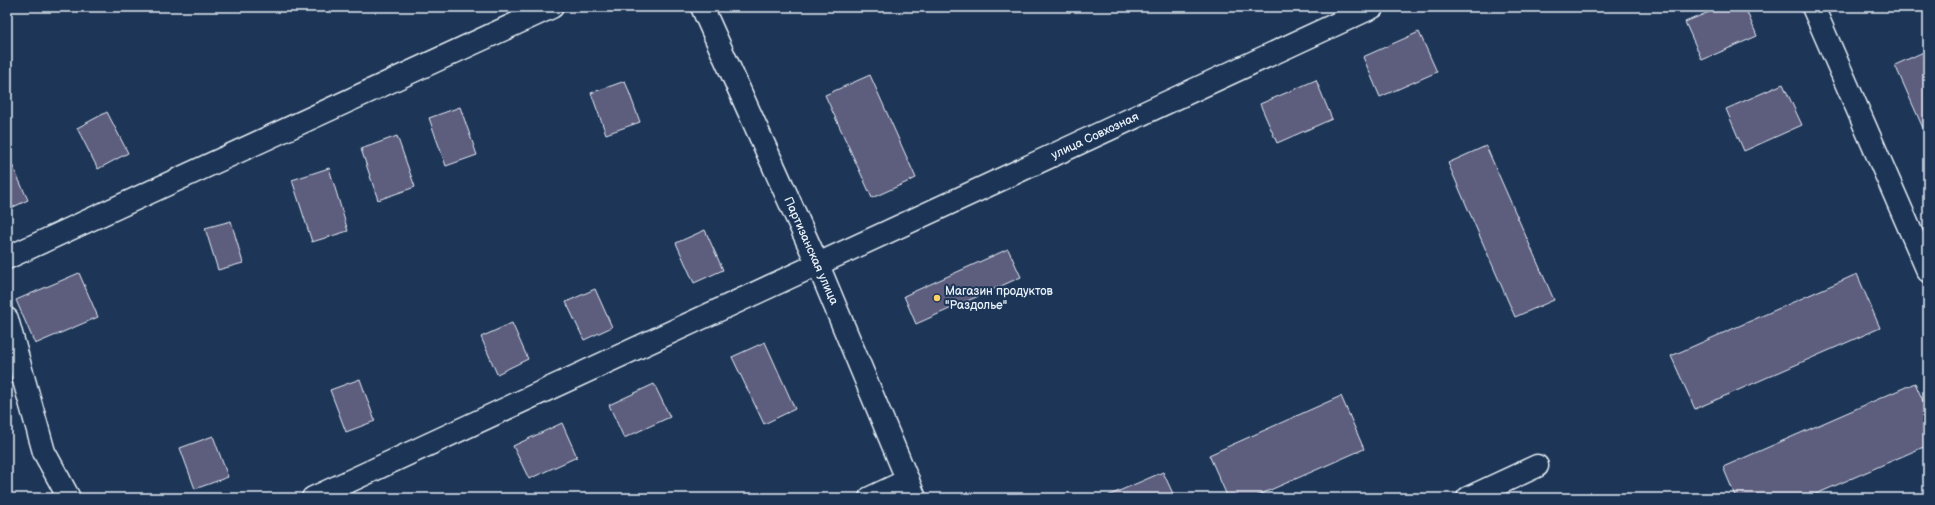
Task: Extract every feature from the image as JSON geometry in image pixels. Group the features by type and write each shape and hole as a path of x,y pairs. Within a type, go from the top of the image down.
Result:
{"street":[{"path":"7,258 552,7"},
{"name":"Партизанская улица","path":"702,7 818,266 912,489"},
{"name":"улица Совхозная","path":"313,498 818,266 1373,7"},
{"path":"1813,7 1928,271"},
{"path":"7,320 44,452 69,498"},
{"path":"1468,498 1537,466"},
{"path":"870,498 912,489"}],"building":[{"path":"1721,7 1745,7 1757,36 1702,60 1685,22"},
{"path":"1419,32 1437,72 1380,97 1363,57"},
{"path":"1928,50 1928,137 1927,137 1895,65"},
{"path":"870,75 916,178 872,198 825,95"},
{"path":"1316,80 1332,119 1277,143 1260,104"},
{"path":"625,81 640,122 606,134 591,93"},
{"path":"1783,84 1802,125 1744,151 1726,109"},
{"path":"460,107 477,155 446,166 429,118"},
{"path":"107,112 128,153 98,169 77,128"},
{"path":"397,136 415,187 378,200 361,149"},
{"path":"1486,146 1554,300 1515,317 1448,163"},
{"path":"9,158 28,200 7,210 7,159"},
{"path":"329,168 348,231 312,242 292,180"},
{"path":"231,221 243,263 218,270 205,228"},
{"path":"705,230 723,270 694,283 676,243"},
{"path":"1008,249 1021,277 916,324 904,296"},
{"path":"79,273 98,317 35,344 16,300"},
{"path":"1857,274 1880,328 1695,409 1671,356"},
{"path":"595,289 612,327 584,340 566,302"},
{"path":"512,323 528,359 497,374 481,337"},
{"path":"765,342 795,409 764,424 732,357"},
{"path":"360,379 375,421 346,432 330,390"},
{"path":"1915,383 1928,412 1928,445 1807,498 1736,498 1723,467"},
{"path":"654,384 670,417 624,438 609,405"},
{"path":"1341,396 1364,449 1252,498 1228,498 1209,455"},
{"path":"562,423 577,457 529,479 513,446"},
{"path":"213,436 228,477 195,489 180,448"},
{"path":"1163,472 1175,498 1103,498"}],"place":[{"name":"Магазин продуктов \"Раздолье\"","path":"937,298"}]}
